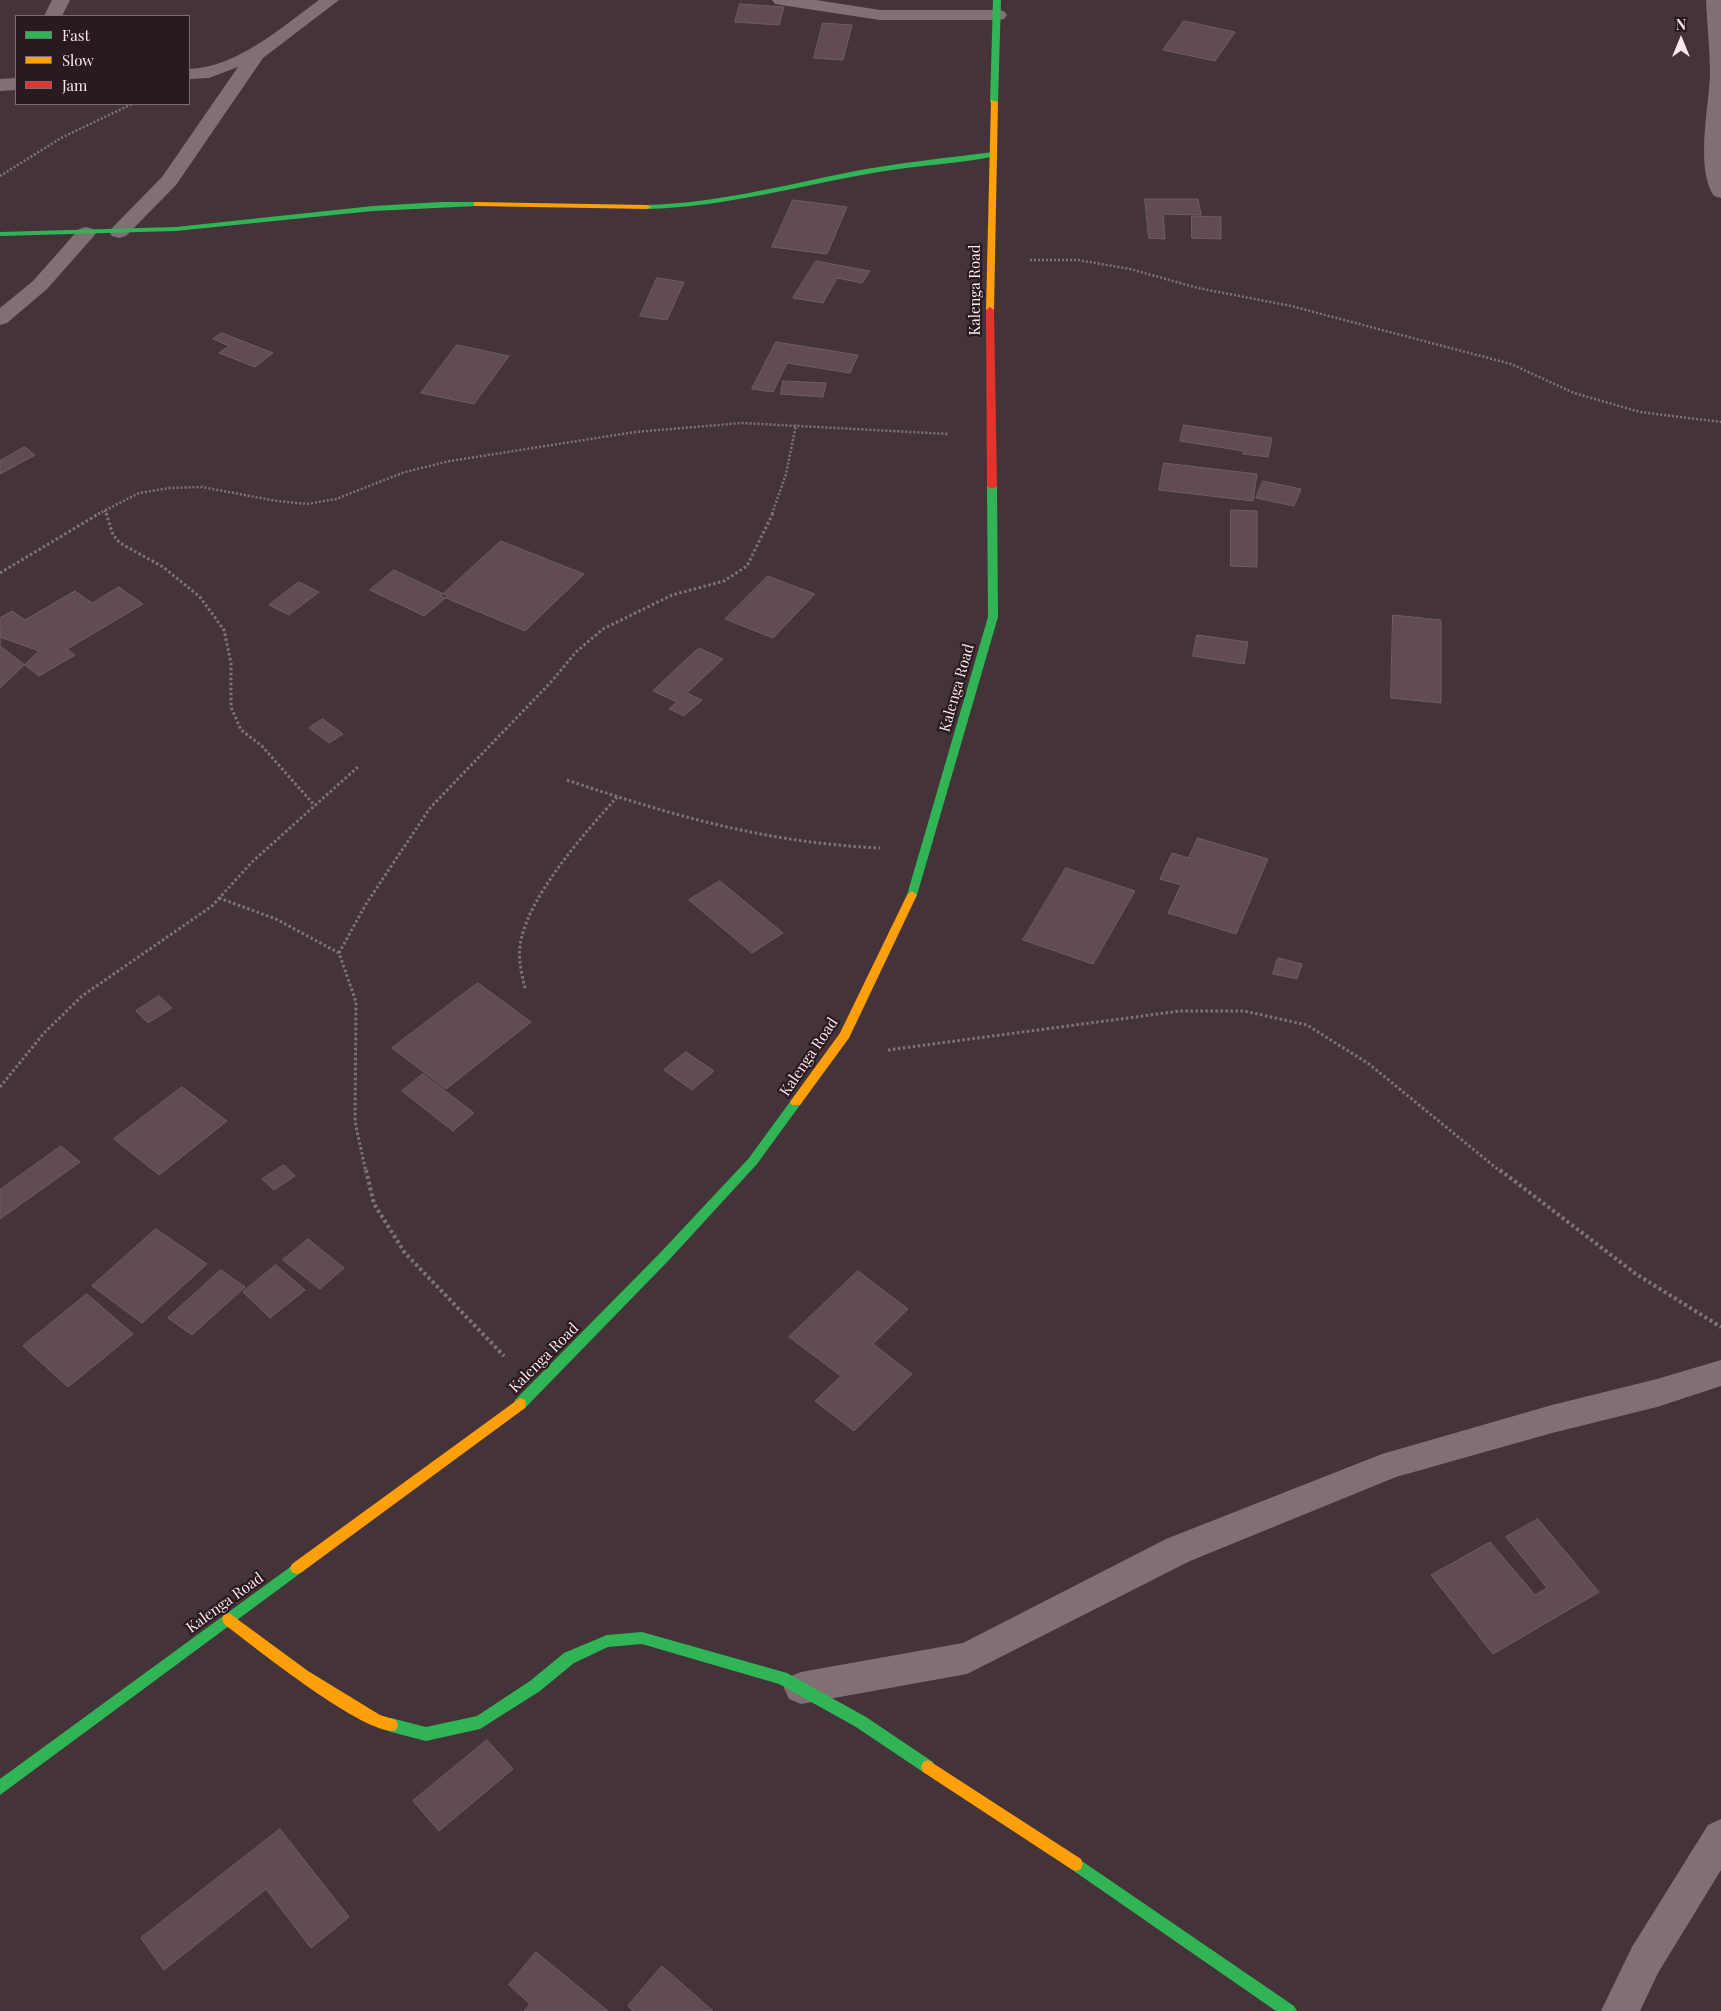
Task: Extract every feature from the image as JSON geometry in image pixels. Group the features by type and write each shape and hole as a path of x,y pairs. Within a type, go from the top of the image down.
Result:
{"main road":[{"name":"Kalenga Road","path":"0,1788 523,1402 753,1162 845,1035 912,899 993,617 989,264 997,8"},
{"path":"0,234 120,232 201,227 374,207 439,203 666,207 739,198 880,169 993,154"},
{"path":"229,1619 302,1676 376,1721 426,1734 480,1722 535,1686 569,1658 607,1641 642,1638 782,1678 861,1722 1112,1888 1289,2011"}],"street":[{"path":"54,15 61,0"},
{"path":"190,74 202,74 256,54 330,0"},
{"path":"781,0 880,15 997,8"},
{"path":"1715,0 1719,72 1716,100 1717,126 1714,167 1721,192"},
{"path":"120,232 169,181 256,54"},
{"path":"0,85 15,84"},
{"path":"0,319 40,285 86,233"},
{"path":"801,1688 967,1658 1178,1550 1392,1464 1552,1419 1658,1393 1721,1373"},
{"path":"1620,2011 1646,1960 1721,1837"}],"path":[{"path":"0,176 61,138 130,105"},
{"path":"989,264 1038,259 1078,260 1130,269 1198,288 1291,306 1510,364 1574,393 1640,412 1721,422"},
{"path":"0,573 105,510 139,493 169,488 202,488 242,493 277,501 307,504 336,499 405,472 450,461 635,432 742,423 991,436"},
{"path":"340,953 366,904 430,808 551,682 576,652 612,625 672,595 724,581 747,566 773,513 786,474 796,425"},
{"path":"105,510 113,535 120,543 163,567 200,597 224,630 231,662 231,707 241,730 262,746 315,806"},
{"path":"0,1087 44,1034 82,996 212,906 252,862 360,766"},
{"path":"567,780 729,831 779,840 858,848 927,846"},
{"path":"525,988 520,965 520,944 539,898 586,832 617,797"},
{"path":"220,898 276,919 340,953 356,1002 355,1122 374,1204 405,1253 535,1390"},
{"path":"830,1056 1009,1036 1114,1019 1180,1011 1244,1011 1307,1025 1369,1064 1511,1180 1636,1274 1721,1327"}],"building":[{"path":"740,4 784,7 779,25 735,22"},
{"path":"1184,21 1235,32 1215,61 1163,50"},
{"path":"823,23 852,25 843,60 814,58"},
{"path":"1145,199 1198,199 1201,215 1163,214 1165,239 1149,238"},
{"path":"793,200 847,207 827,254 772,247"},
{"path":"1192,216 1221,217 1221,239 1192,238"},
{"path":"816,261 870,271 862,283 837,278 823,303 793,298"},
{"path":"657,278 684,282 667,320 640,316"},
{"path":"222,333 273,353 255,367 219,353 229,346 213,339"},
{"path":"776,342 858,355 850,373 787,363 773,392 752,389"},
{"path":"457,345 509,356 474,404 421,393"},
{"path":"783,381 826,383 823,397 781,394"},
{"path":"1184,425 1272,438 1268,457 1243,454 1243,451 1180,441"},
{"path":"25,447 35,455 0,474 0,461"},
{"path":"1164,463 1257,474 1253,501 1159,490"},
{"path":"1263,481 1301,489 1294,506 1256,498"},
{"path":"1231,510 1257,511 1257,567 1231,566"},
{"path":"501,541 584,574 525,631 441,596"},
{"path":"394,570 448,596 424,616 370,590"},
{"path":"768,576 815,594 773,638 725,619"},
{"path":"299,582 319,592 289,615 269,605"},
{"path":"119,587 143,604 67,649 75,655 39,676 0,646 0,618 12,611 25,620 75,591 92,603"},
{"path":"1393,615 1441,620 1441,703 1391,698"},
{"path":"1197,635 1248,642 1244,664 1193,656"},
{"path":"0,637 39,651 0,688"},
{"path":"699,648 723,659 687,693 702,700 684,716 669,709 677,702 653,691"},
{"path":"323,719 343,734 329,743 309,728"},
{"path":"1198,838 1268,859 1236,934 1168,913 1181,885 1160,879 1172,853 1188,858"},
{"path":"1066,868 1135,891 1093,964 1023,940"},
{"path":"720,881 783,933 752,953 689,900"},
{"path":"1278,958 1302,964 1297,979 1273,974"},
{"path":"478,983 531,1022 446,1089 392,1048"},
{"path":"159,996 172,1008 148,1023 136,1011"},
{"path":"686,1052 714,1071 692,1090 664,1070"},
{"path":"423,1074 474,1113 453,1131 402,1091"},
{"path":"182,1087 227,1121 159,1175 114,1139"},
{"path":"61,1146 80,1162 0,1219 0,1190"},
{"path":"284,1165 295,1176 274,1190 262,1179"},
{"path":"156,1229 207,1264 142,1323 92,1286"},
{"path":"308,1239 344,1268 320,1289 283,1260"},
{"path":"276,1265 305,1290 270,1318 243,1292"},
{"path":"221,1270 245,1287 192,1335 168,1318"},
{"path":"858,1271 908,1309 873,1344 912,1374 854,1431 815,1401 841,1376 789,1337"},
{"path":"87,1294 133,1334 68,1387 23,1346"},
{"path":"1538,1519 1599,1592 1493,1654 1431,1575 1490,1542 1535,1595 1547,1588 1506,1537"},
{"path":"487,1740 513,1769 439,1831 413,1801"},
{"path":"280,1829 349,1917 311,1948 266,1889 164,1970 141,1938"},
{"path":"536,1952 608,2011 524,2011 530,2004 509,1985"},
{"path":"662,1966 713,2011 633,2011 628,2006"}],"traffic: fast":[{"path":"994,102 997,0"},
{"path":"647,207 676,206 734,199 851,174 993,154"},
{"path":"0,234 176,229 373,208 477,204"},
{"path":"912,895 993,617 992,486"},
{"path":"520,1404 665,1256 753,1161 796,1102"},
{"path":"0,1788 297,1568"},
{"path":"391,1725 426,1734 480,1722 535,1686 569,1658 607,1641 642,1638 782,1678 861,1722 928,1767"},
{"path":"1076,1864 1289,2011"}],"traffic: slow":[{"path":"990,310 994,102"},
{"path":"477,204 647,207"},
{"path":"796,1102 845,1035 912,895"},
{"path":"297,1568 520,1404"},
{"path":"229,1619 303,1676 377,1721 391,1725"},
{"path":"928,1767 1076,1864"}],"traffic: jam":[{"path":"990,310 992,486"}]}
